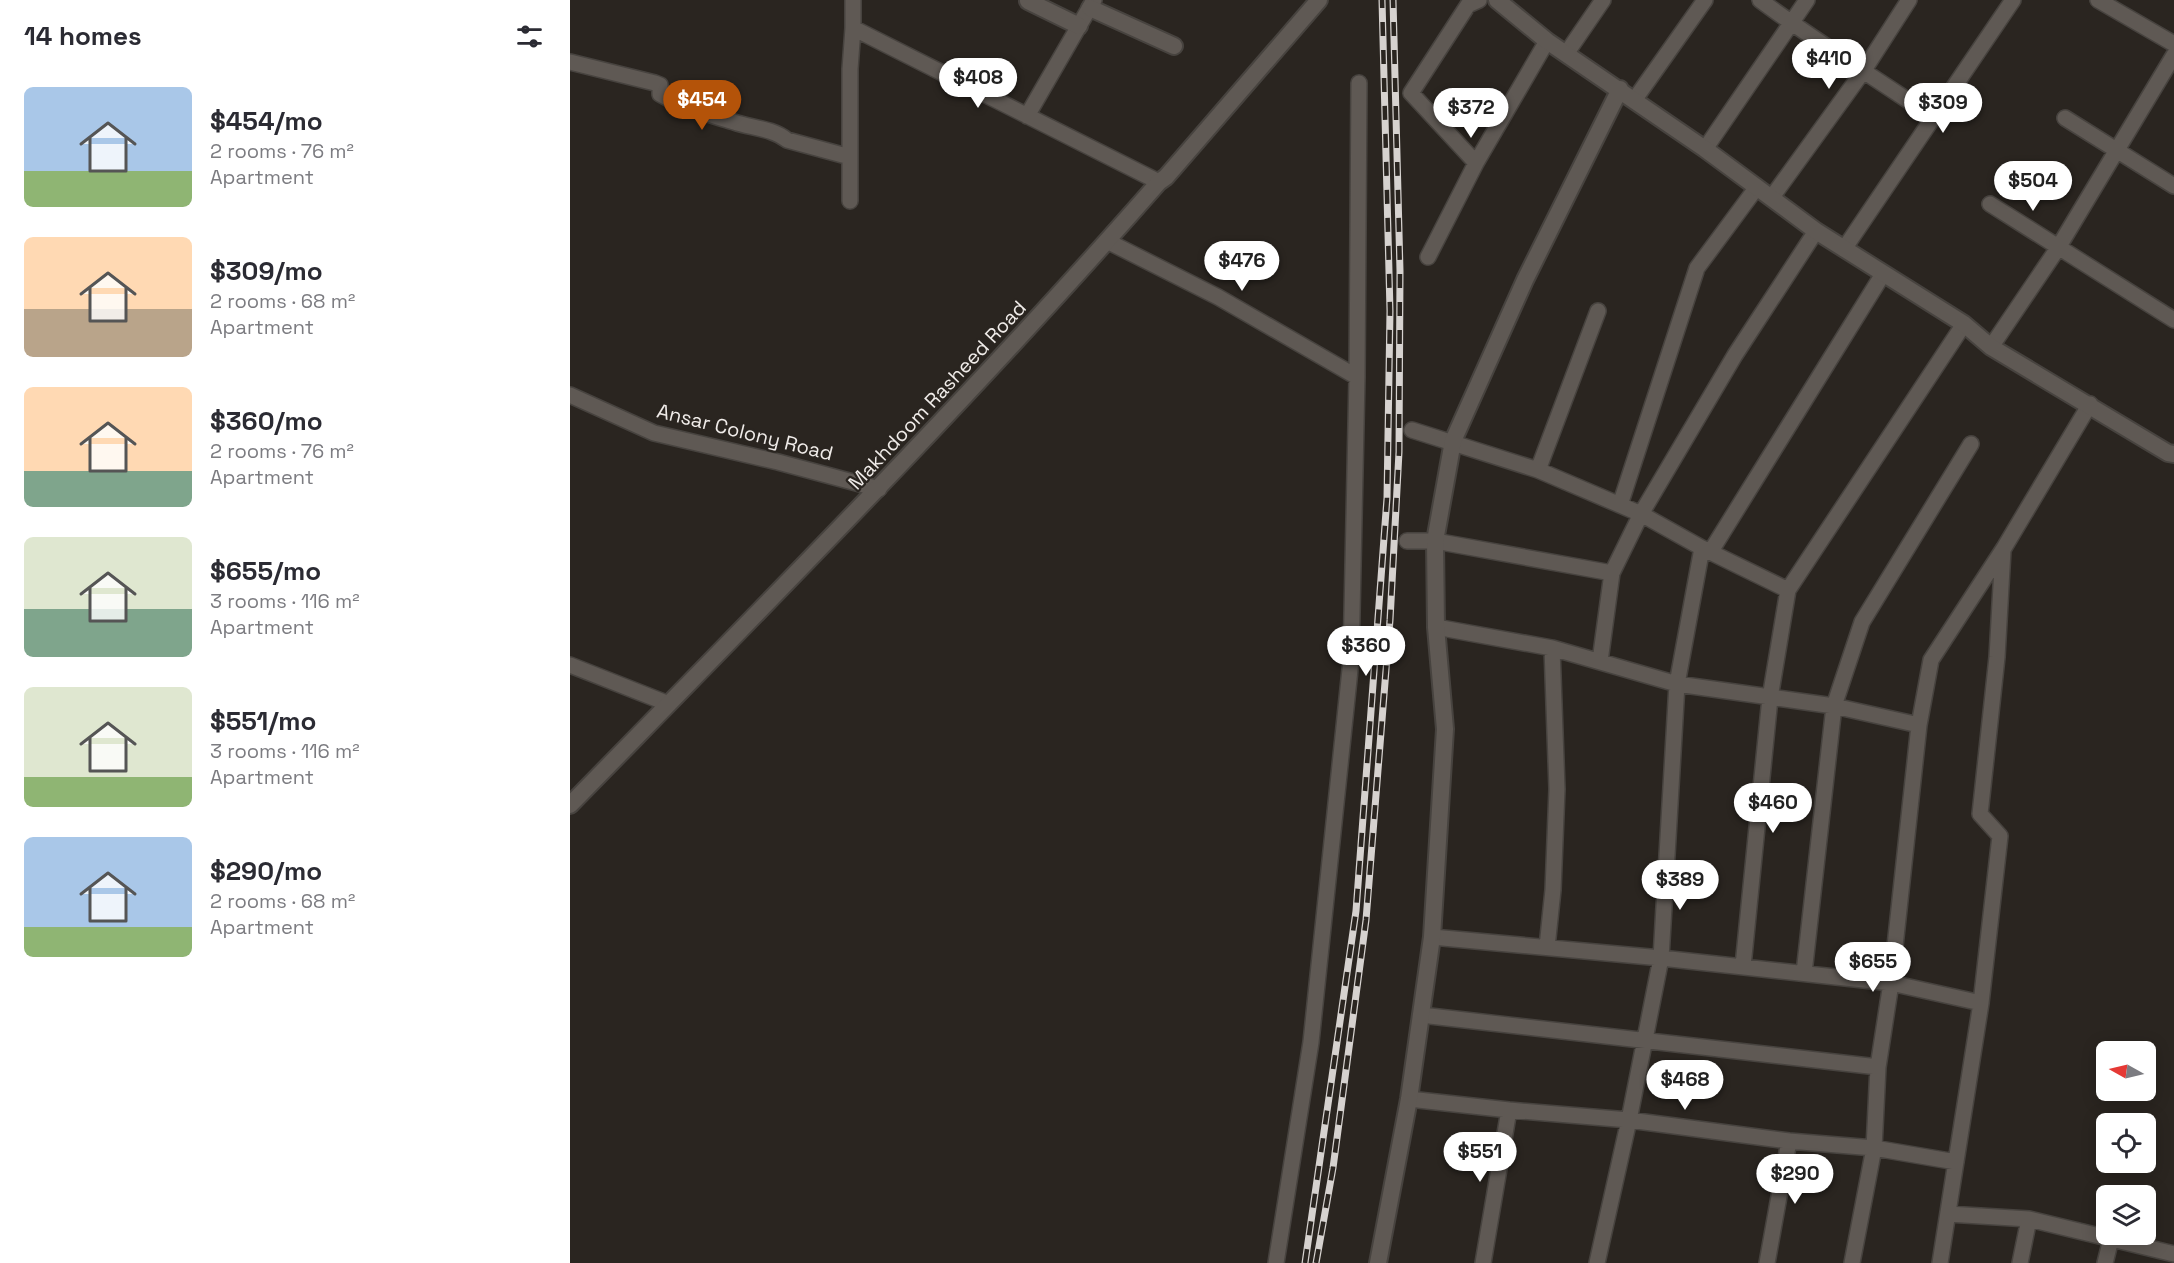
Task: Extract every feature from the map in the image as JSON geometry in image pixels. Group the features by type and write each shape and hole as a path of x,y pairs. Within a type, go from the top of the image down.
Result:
{"street":[{"path":"850,201 850,69 854,0"},
{"name":"Makhdoom Rasheed Road","path":"570,805 879,489 1166,177 1319,0"},
{"path":"1476,163 1411,93 1468,5 1479,0"},
{"path":"1497,0 1547,41 1635,99 1816,231 1964,324 1991,347 2090,404 2168,453 2174,454"},
{"path":"1566,54 1603,0"},
{"path":"1635,99 1705,0"},
{"path":"1760,0 1934,118"},
{"path":"1705,149 1807,0"},
{"path":"1772,197 1864,70 1910,0"},
{"path":"1844,249 2013,0"},
{"path":"2098,0 2174,44"},
{"path":"1028,1 1079,26"},
{"path":"1027,116 1092,4 1174,46"},
{"path":"853,28 1159,182"},
{"path":"1428,257 1476,163 1547,41"},
{"path":"1991,347 2058,248 2174,55"},
{"path":"570,62 655,83 660,85 660,94 684,107 753,126 781,135 787,140 850,157"},
{"path":"1276,1263 1311,1042 1351,660 1357,377 1359,83"},
{"path":"1378,1263 1409,1099 1432,937 1445,729 1436,627 1435,541 1453,441 1525,280 1620,89"},
{"path":"2065,118 2174,186"},
{"path":"1620,505 1697,268 1757,187"},
{"path":"1990,204 2174,320"},
{"path":"1600,661 1612,573 1641,514 1735,355 1816,231"},
{"path":"1107,241 1218,297 1357,377"},
{"path":"1597,1263 1629,1120 1661,958 1677,684 1707,549 1883,274"},
{"path":"1538,470 1598,311"},
{"path":"1743,966 1770,698 1788,590 1964,324"},
{"name":"Ansar Colony Road","path":"570,395 654,433 778,462 879,489"},
{"path":"1852,1263 1874,1148 1878,1066 1891,983 1918,725 1931,660 2004,548 2090,404"},
{"path":"1412,430 1453,441 1538,470 1641,514 1788,590"},
{"path":"1804,973 1834,706 1862,622 1971,444"},
{"path":"1407,541 1435,541 1612,573"},
{"path":"1940,1263 1981,1003 2000,836 1980,814 1997,657 2004,548"},
{"path":"1436,627 1552,648 1677,684 1834,706 1918,725"},
{"path":"1547,947 1553,890 1557,789 1552,648"},
{"path":"570,665 669,704"},
{"path":"1432,937 1743,966 1891,983 1981,1003"},
{"path":"1421,1016 1878,1066"},
{"path":"1409,1099 1629,1120 1789,1142 1874,1148 1956,1162"},
{"path":"1488,1260 1509,1110"},
{"path":"1767,1263 1789,1142"},
{"path":"1948,1214 2029,1220 2096,1236"},
{"path":"2020,1263 2029,1220"},
{"path":"2105,1263 2110,1245"},
{"path":"2136,1245 2174,1254"}],"railway":[{"path":"1305,1263 1356,911 1387,498 1390,311 1382,0"},
{"path":"1316,1263 1333,1168 1366,920 1390,620 1399,452 1400,271 1393,0"}]}
